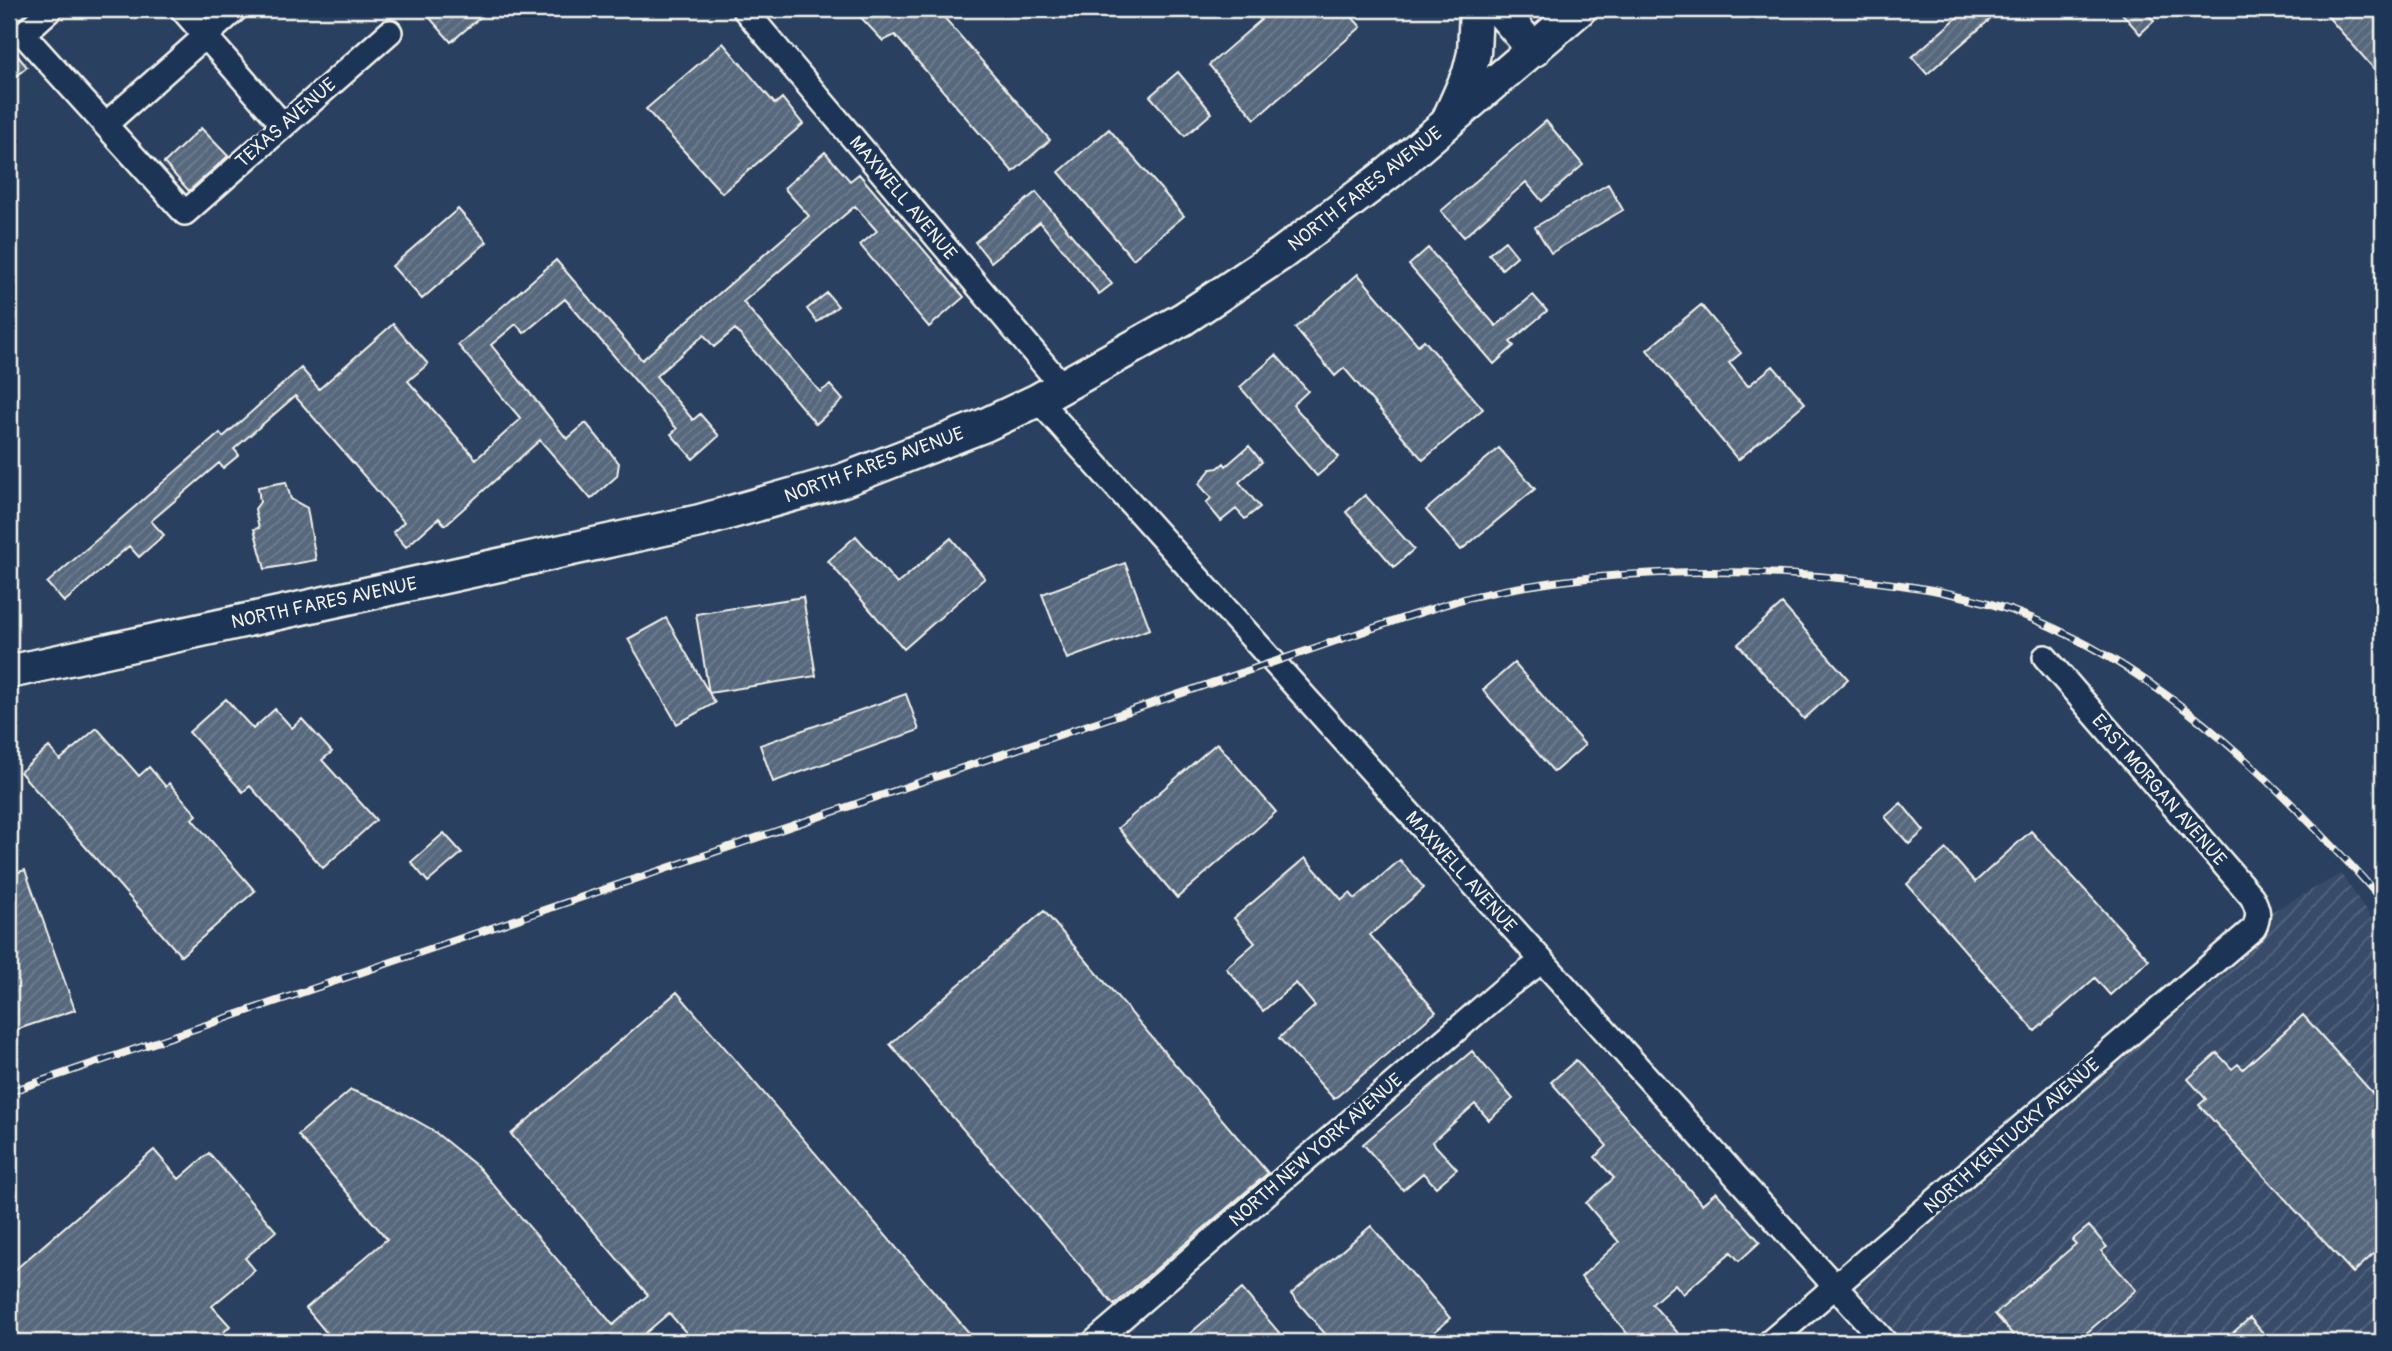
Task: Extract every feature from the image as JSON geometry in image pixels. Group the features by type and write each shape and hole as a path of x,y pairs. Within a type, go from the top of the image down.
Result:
{"street":[{"path":"51,9 23,34 106,124 236,9"},
{"path":"182,9 283,125"},
{"name":"MAXWELL AVENUE","path":"744,9 1050,394 1541,962 1885,1342"},
{"path":"1445,126 1469,73 1474,52 1476,9"},
{"path":"1500,9 1534,50"},
{"name":"NORTH FARES AVENUE","path":"9,672 700,521 841,481 985,425 1050,394 1182,319 1281,254 1390,172 1580,9"},
{"name":"TEXAS AVENUE","path":"106,124 185,212 390,32"},
{"name":"EAST MORGAN AVENUE","path":"2045,657 2252,897 2258,910 2254,928"},
{"name":"NORTH KENTUCKY AVENUE","path":"1770,1342 2254,928"},
{"name":"NORTH NEW YORK AVENUE","path":"1094,1342 1504,988 1541,962"}],"shaded area":[{"path":"2341,874 2383,935 2383,1342 1884,1342 1835,1288 2258,919"}],"building":[{"path":"422,9 490,9 451,42"},
{"path":"853,9 937,9 1050,140 1013,172 895,35 883,41"},
{"path":"1252,9 1345,9 1361,27 1255,119 1209,65 1261,20"},
{"path":"1967,9 2002,9 1927,74 1912,57"},
{"path":"2118,9 2143,9 2154,21 2140,34"},
{"path":"2321,9 2383,9 2383,79"},
{"path":"723,43 775,104 782,98 803,124 722,193 646,109"},
{"path":"9,45 27,67 9,82"},
{"path":"1178,72 1212,113 1185,136 1150,96"},
{"path":"1546,121 1583,165 1542,201 1526,182 1464,237 1441,211"},
{"path":"201,128 228,156 189,191 164,163"},
{"path":"1109,129 1184,216 1133,259 1059,172"},
{"path":"825,152 850,181 859,174 964,297 929,327 860,245 877,231 855,206 743,302 820,392 830,385 843,400 816,424 735,329 714,347 704,335 656,376 693,420 700,414 719,436 693,459 671,434 677,429 565,299 524,333 516,324 491,345 567,439 586,423 619,463 617,476 591,499 540,440 445,525 439,518 406,547 393,532 404,522 295,396 234,449 239,455 223,468 219,463 151,521 164,535 139,557 129,546 64,602 47,583 220,433 223,437 301,368 319,389 393,324 428,364 408,381 476,459 521,419 458,345 556,260 642,360 809,216 784,188"},
{"path":"1608,184 1623,210 1551,253 1535,227"},
{"path":"1036,192 1112,284 1099,294 1040,222 991,262 975,242"},
{"path":"458,209 487,242 422,299 392,266"},
{"path":"1505,241 1517,256 1502,269 1489,254"},
{"path":"1428,248 1496,326 1533,295 1547,311 1510,342 1514,346 1494,364 1409,265"},
{"path":"1358,274 1418,345 1424,340 1483,409 1423,460 1344,368 1335,376 1295,328"},
{"path":"827,293 838,306 817,322 807,309"},
{"path":"1701,305 1741,353 1729,363 1748,386 1773,366 1805,403 1738,460 1647,350"},
{"path":"1276,355 1308,391 1293,405 1339,457 1317,476 1240,387"},
{"path":"1249,446 1262,462 1239,482 1260,507 1245,519 1236,509 1221,521 1206,503 1211,498 1199,484 1211,469 1224,463 1226,466"},
{"path":"1499,448 1535,489 1461,550 1426,510"},
{"path":"286,482 291,499 307,508 316,560 265,569 254,529 259,528 255,509 260,502 258,487"},
{"path":"1365,495 1414,549 1394,567 1346,512"},
{"path":"856,536 897,584 951,538 985,578 904,649 828,561"},
{"path":"1125,563 1150,629 1067,659 1042,594"},
{"path":"803,597 816,676 709,693 696,614"},
{"path":"1782,604 1848,679 1804,719 1738,644"},
{"path":"666,618 715,703 677,724 628,639"},
{"path":"1514,663 1585,745 1554,772 1483,690"},
{"path":"906,694 919,730 773,782 760,745"},
{"path":"226,699 253,729 275,709 292,728 302,719 332,752 322,760 376,820 323,868 250,786 243,792 189,732"},
{"path":"97,728 139,776 149,767 166,787 169,783 197,815 192,819 255,891 181,956 20,772 49,747 60,760"},
{"path":"1217,743 1276,812 1177,898 1118,828"},
{"path":"1901,803 1924,831 1909,844 1885,817"},
{"path":"2031,831 2149,960 2110,995 2095,978 2035,1031 1907,884 1946,849 1975,882"},
{"path":"444,833 462,853 428,882 411,862"},
{"path":"1305,858 1342,900 1350,893 1355,899 1400,860 1424,888 1370,935 1436,1012 1334,1099 1279,1038 1315,1006 1296,983 1263,1011 1226,968 1255,943 1234,918"},
{"path":"25,870 75,1010 9,1032 9,875"},
{"path":"1044,911 1268,1173 1114,1305 890,1044"},
{"path":"677,992 977,1342 694,1342 669,1313 635,1342 334,1342 306,1308 387,1239 298,1135 351,1090 383,1102 431,1129 478,1167 613,1325 648,1295 511,1134"},
{"path":"2303,1015 2383,1105 2383,1245 2353,1273 2199,1105 2206,1099 2188,1079 2217,1053 2232,1069 2238,1064 2243,1069"},
{"path":"1472,1051 1513,1099 1489,1120 1475,1104 1432,1142 1457,1169 1436,1187 1423,1173 1403,1190 1363,1144"},
{"path":"1576,1060 1702,1204 1716,1192 1760,1242 1739,1261 1731,1252 1683,1294 1675,1284 1652,1304 1686,1342 1634,1342 1581,1277 1619,1242 1586,1203 1614,1178 1595,1157 1607,1146 1551,1082"},
{"path":"154,1150 179,1179 209,1153 276,1231 245,1258 255,1270 212,1306 230,1326 223,1333 231,1342 9,1342 9,1275"},
{"path":"1371,1226 1450,1318 1423,1342 1332,1342 1291,1294"},
{"path":"2089,1226 2107,1247 2101,1251 2136,1290 2076,1342 2019,1342 1995,1314 2076,1244 2072,1240"},
{"path":"1242,1289 1287,1342 1180,1342"},
{"path":"2250,1318 2271,1342 2222,1342"}],"railway":[{"path":"9,1092 1403,618 1471,597 1611,576 1707,572 1849,579 1941,592 1987,603 2031,618 2112,659 2187,710 2289,801 2383,902"}]}
